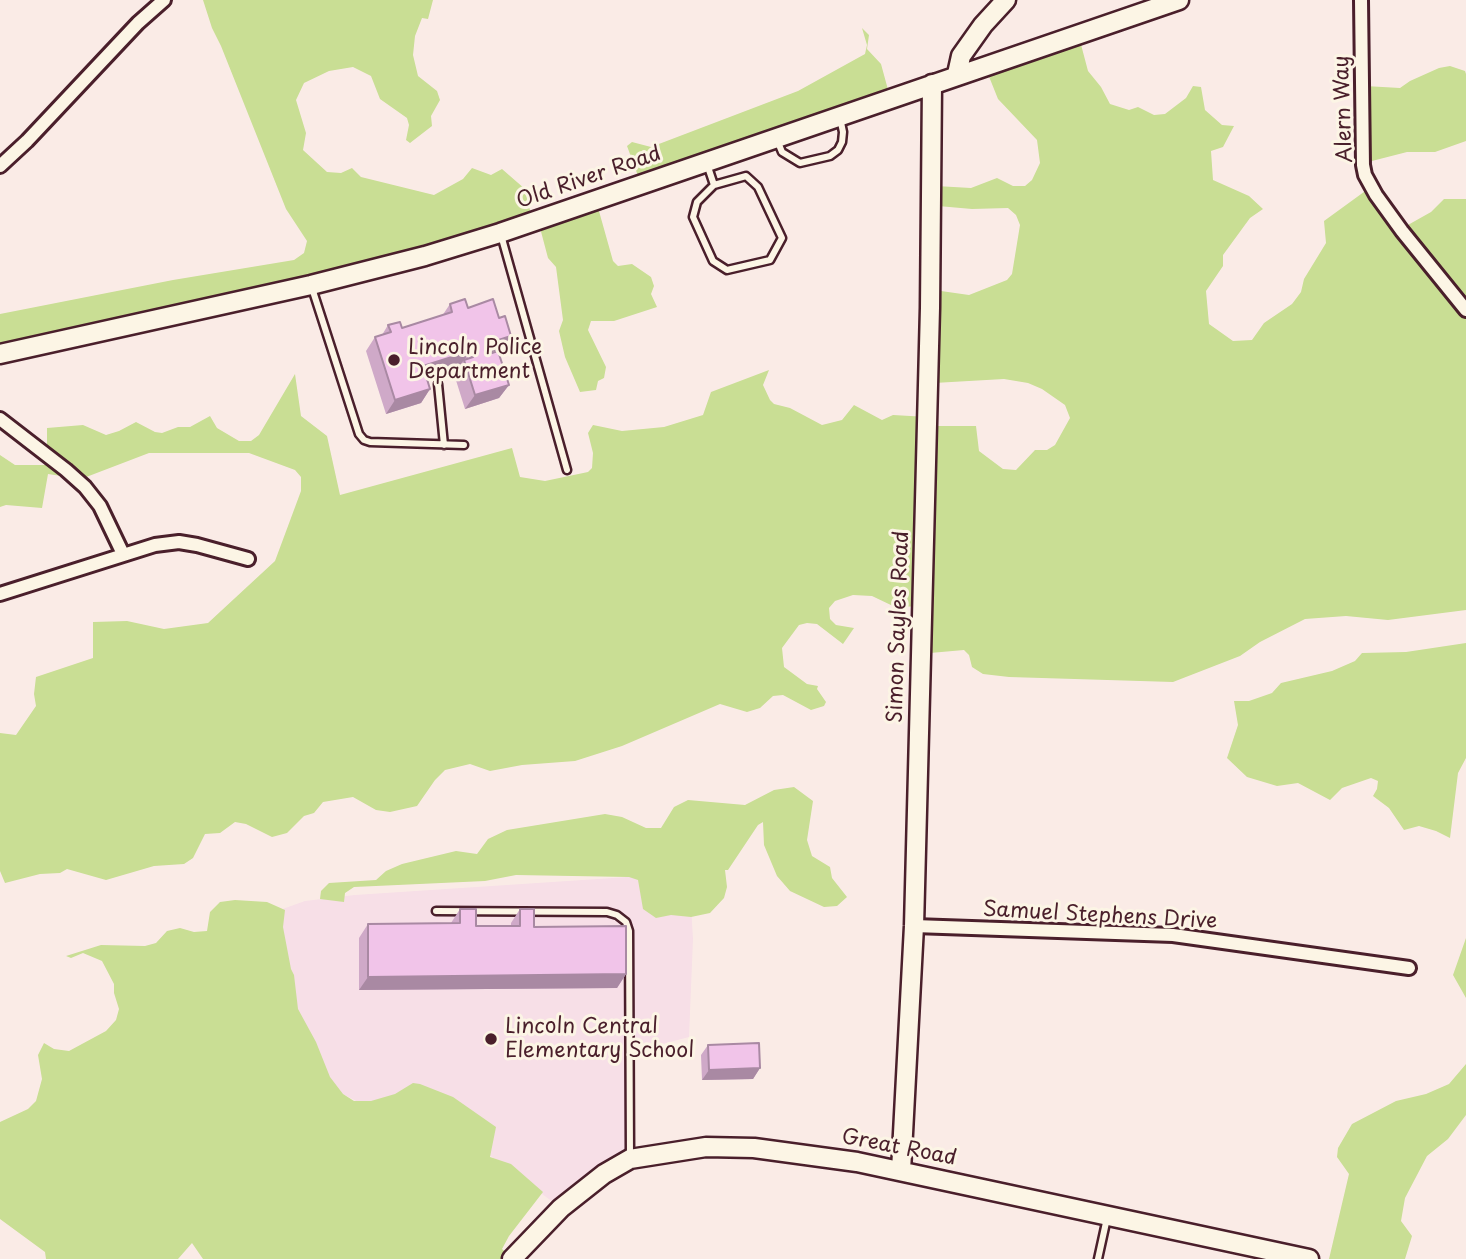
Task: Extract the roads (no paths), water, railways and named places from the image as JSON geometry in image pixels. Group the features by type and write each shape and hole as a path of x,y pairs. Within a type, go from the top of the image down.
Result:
{"street":[{"path":"0,166 138,23 164,0"},
{"path":"957,75 961,57 983,25 1006,0"},
{"name":"Old River Road","path":"0,354 311,285 425,256 500,233 1179,0"},
{"name":"Alern Way","path":"1362,0 1363,152 1366,175 1402,231 1466,310"},
{"name":"Simon Sayles Road","path":"901,1171 914,926 930,308 932,85"},
{"path":"0,419 85,487 100,506 123,554"},
{"path":"0,594 155,545 178,542 248,559"},
{"name":"Samuel Stephens Drive","path":"914,926 1173,935 1409,968"},
{"name":"Great Road","path":"512,1259 561,1208 604,1174 630,1159 706,1147 754,1148 857,1162 1308,1259"}],"lane":[{"path":"776,138 782,152 800,163 830,156 838,150 842,142 844,132 840,116"},
{"path":"706,162 714,185"},
{"path":"746,176 758,187 782,238 770,260 727,270 713,261 693,217 697,202 714,185 746,176"},
{"path":"500,233 567,470"},
{"path":"311,285 359,434 370,442 464,445"},
{"path":"438,384 444,444"},
{"path":"436,911 607,912 626,922 629,931 630,1159"},
{"path":"1098,1259 1108,1216"}],"place":[{"name":"Lincoln Police Department","path":"394,360"},
{"name":"Lincoln Central Elementary School","path":"491,1039"}]}
